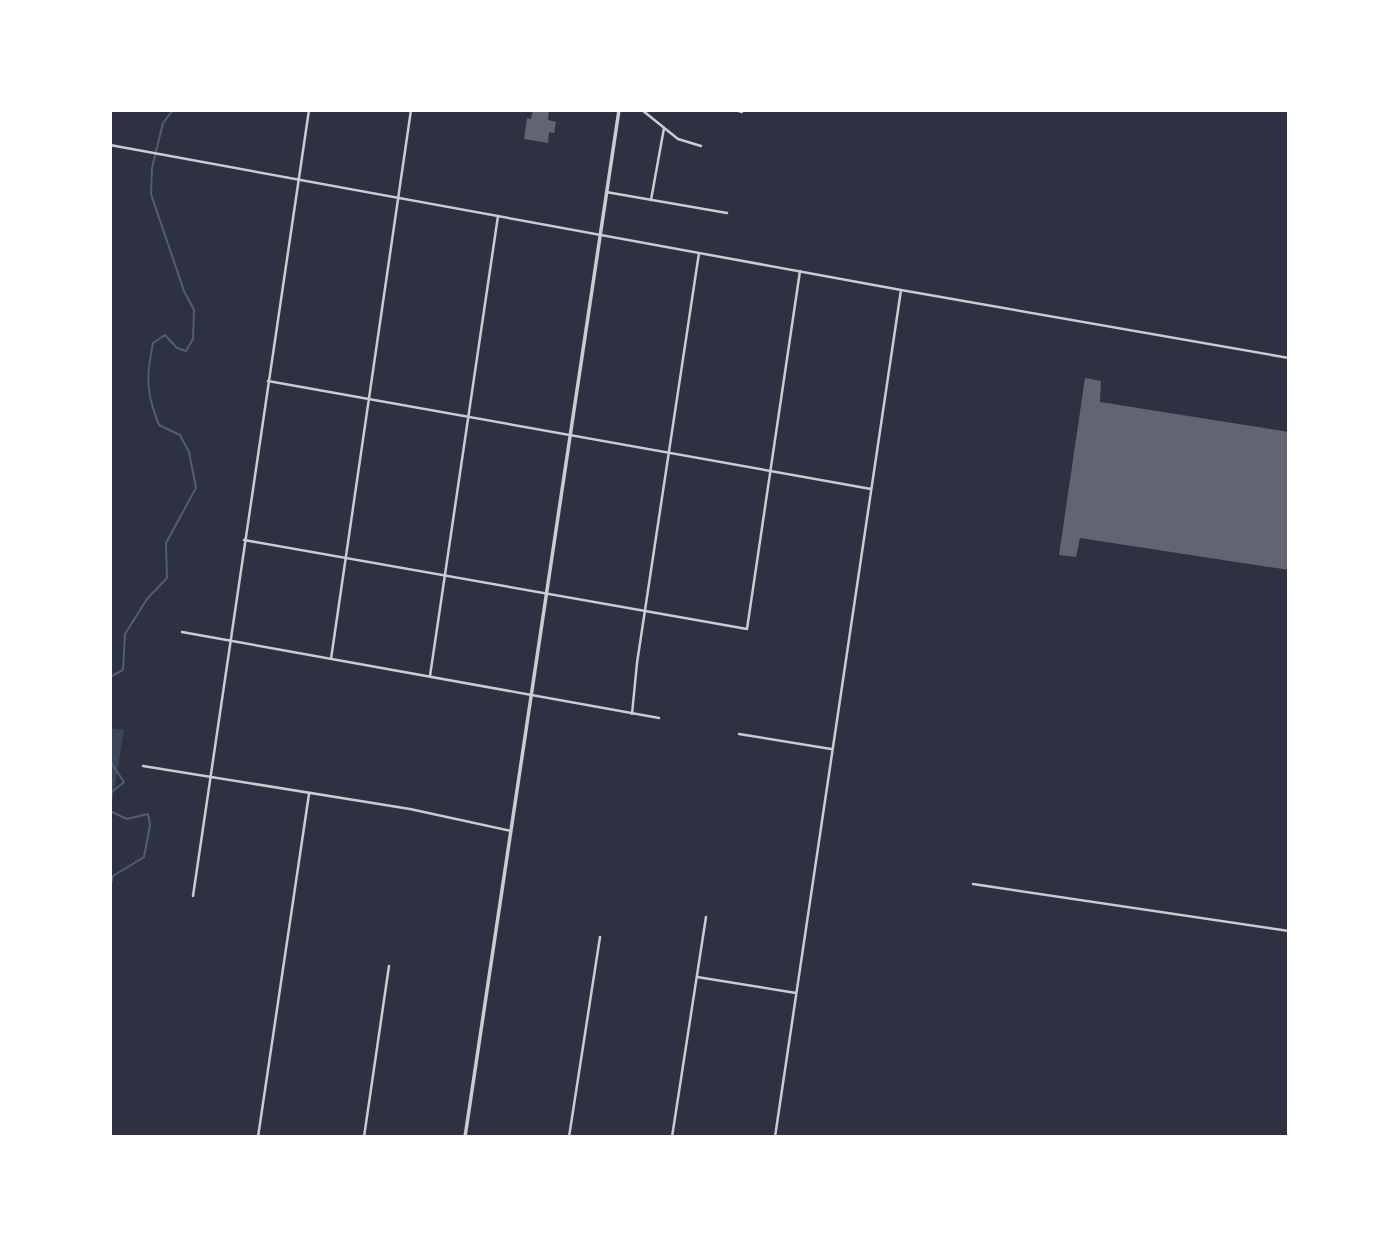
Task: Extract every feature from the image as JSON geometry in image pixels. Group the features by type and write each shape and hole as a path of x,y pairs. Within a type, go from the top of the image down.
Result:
{"street":[{"path":"193,896 309,110"},
{"path":"331,659 411,110"},
{"path":"465,1137 619,110"},
{"path":"642,110 682,142 701,146"},
{"path":"735,110 742,112"},
{"path":"652,200 664,128"},
{"path":"110,145 1289,358"},
{"path":"607,192 727,213"},
{"path":"430,677 498,216"},
{"path":"632,714 699,253"},
{"path":"244,540 747,629 800,271"},
{"path":"775,1137 901,290"},
{"path":"268,381 871,489"},
{"path":"182,632 659,718"},
{"path":"739,733 831,749"},
{"path":"143,766 410,809 511,831"},
{"path":"258,1137 309,792"},
{"path":"973,884 1289,931"},
{"path":"672,1137 706,917"},
{"path":"569,1137 600,937"},
{"path":"364,1137 389,966"},
{"path":"696,977 796,993"}],"shaded area":[{"path":"110,728 124,730 110,815"}],"building":[{"path":"533,110 549,110 548,120 556,122 554,133 549,132 548,143 524,139 527,118 531,119"},
{"path":"1085,378 1101,381 1100,402 1289,432 1289,570 1080,538 1076,557 1059,555"}],"waterway":[{"path":"110,677 123,670 125,634 147,599 167,578 166,543 196,488 189,452 180,435 159,425 148,385 153,343 165,335 177,348 186,351 193,339 194,310 184,291 151,194 152,168 163,123 173,110"},
{"path":"110,761 124,782 112,792 110,798"},
{"path":"110,811 127,819 148,814 150,825 144,857 113,876 110,888"}]}
